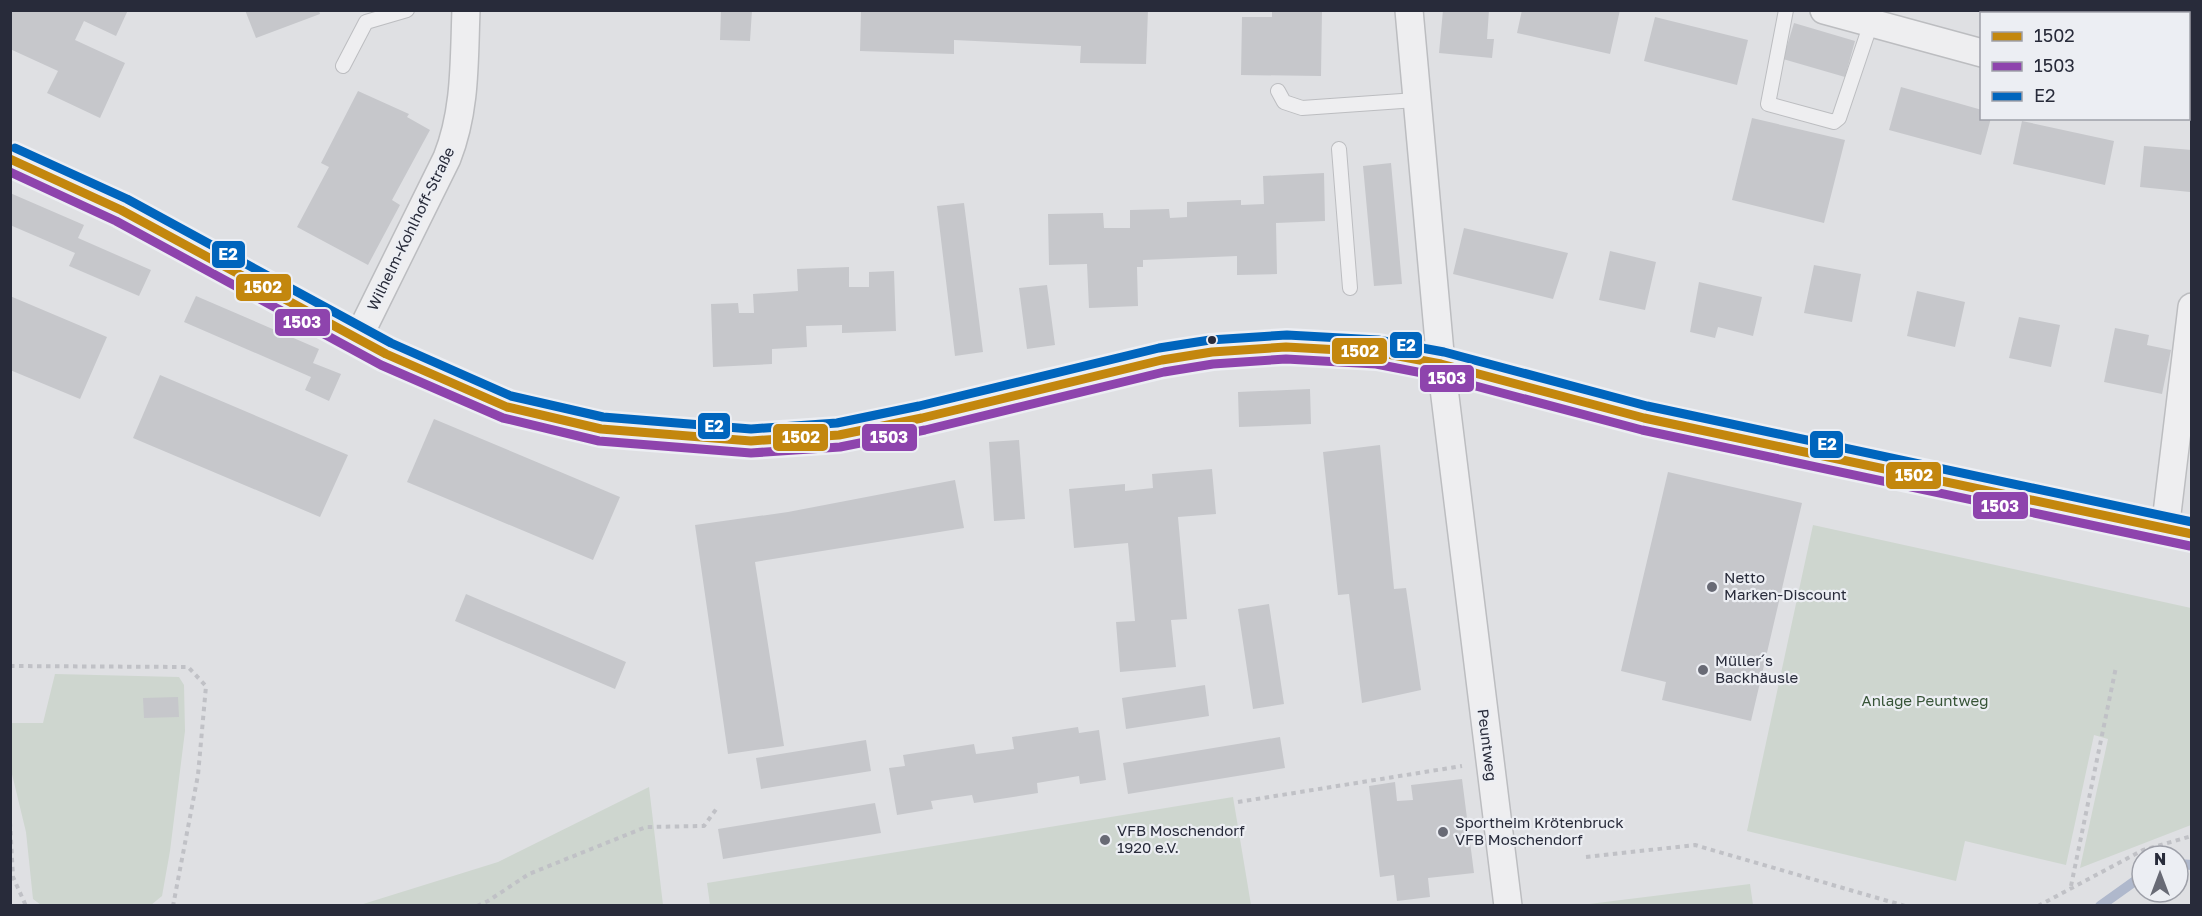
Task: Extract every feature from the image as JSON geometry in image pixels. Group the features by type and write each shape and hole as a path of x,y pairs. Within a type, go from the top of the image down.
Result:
{"street":[{"name":"Wilhelm-Kohlhoff-Straße","path":"358,338 447,158 458,130 463,91 466,10"},
{"name":"Peuntweg","path":"1409,10 1441,364 1508,906"},
{"path":"1824,10 1980,52"},
{"path":"10,159 121,210 358,338 507,407 601,429 751,441 839,435 922,418 1162,360 1222,351 1286,347 1377,352 1441,364 1644,418 2178,532 2192,307"}],"lane":[{"path":"343,66 366,22 407,10"},
{"path":"1786,10 1768,104 1834,122 1839,118 1871,23"},
{"path":"1278,91 1284,102 1302,108 1416,100"},
{"path":"1339,149 1350,288"}],"path":[{"path":"10,666 188,667 206,686 198,775 173,906"},
{"path":"2072,886 2116,667"},
{"path":"1238,802 1489,761"},
{"path":"477,906 529,874 646,827 704,826 717,808"},
{"path":"10,822 12,877 26,906"},
{"path":"2038,906 2143,850 2192,836"},
{"path":"1586,857 1695,845 1905,906"}],"green space":[{"name":"Anlage Peuntweg","path":"1813,525 2191,608 2191,825 2142,844 2130,844 2130,849 2080,868 2108,739 2094,735 2066,865 1965,841 1956,881 1747,831"},
{"path":"55,674 179,677 184,685 185,731 170,851 162,896 151,905 41,905 33,899 26,832 11,770 10,723 43,723"},
{"path":"649,787 663,905 360,905 498,862"},
{"name":"VFB Moschendorf 1920 e.V.","path":"1233,797 1251,905 710,905 707,883"},
{"path":"1750,884 1753,905 1581,905"}],"building":[{"path":"10,10 128,10 116,36 84,21 75,40 125,63 100,118 47,93 58,71 10,49"},
{"path":"245,10 319,10 320,14 256,38"},
{"path":"721,10 752,10 750,41 720,40"},
{"path":"861,10 1148,10 1146,64 1080,63 1081,46 954,40 954,54 860,51"},
{"path":"1272,10 1322,10 1321,76 1241,75 1242,17 1272,17"},
{"path":"1443,10 1489,10 1487,39 1494,39 1492,58 1439,53"},
{"path":"1522,10 1620,10 1610,54 1517,33"},
{"path":"2110,10 2163,10 2163,12 2110,12"},
{"path":"1655,17 1748,40 1737,85 1644,61"},
{"path":"1794,23 1855,41 1845,77 1783,59"},
{"path":"1901,87 1980,109 1980,120 1990,120 1981,155 1889,130"},
{"path":"358,91 409,114 407,117 430,130 392,200 400,205 368,265 297,227 329,167 321,163"},
{"path":"1752,118 1845,140 1824,223 1732,200"},
{"path":"2022,121 2114,141 2105,185 2013,164"},
{"path":"2144,146 2192,150 2190,192 2140,187"},
{"path":"1391,163 1402,284 1374,286 1363,166"},
{"path":"1324,173 1325,221 1276,223 1277,274 1237,275 1237,256 1143,260 1143,267 1137,267 1138,306 1089,308 1087,264 1049,265 1048,214 1103,213 1104,228 1130,228 1130,210 1169,209 1170,218 1187,217 1187,202 1241,200 1241,205 1264,204 1263,176"},
{"path":"10,193 84,225 78,238 151,270 139,296 69,266 75,253 10,225"},
{"path":"964,203 983,352 955,356 937,206"},
{"path":"1464,228 1568,253 1553,299 1453,274"},
{"path":"1610,251 1656,262 1645,310 1599,300"},
{"path":"1814,265 1861,274 1852,322 1804,313"},
{"path":"849,267 849,287 869,287 869,272 894,271 896,331 842,333 842,325 806,326 807,347 772,349 772,364 713,367 711,304 738,303 739,313 754,313 753,294 798,291 797,269"},
{"path":"1699,282 1762,297 1753,336 1718,327 1715,338 1690,332"},
{"path":"1047,285 1055,345 1027,349 1019,288"},
{"path":"1917,291 1965,302 1955,347 1907,336"},
{"path":"10,296 107,337 80,399 10,370"},
{"path":"196,296 319,349 313,363 341,374 329,401 305,390 311,377 184,322"},
{"path":"2019,317 2060,325 2051,367 2009,358"},
{"path":"2115,328 2149,335 2147,345 2171,350 2162,394 2104,382"},
{"path":"160,375 348,455 320,517 133,438"},
{"path":"1310,389 1311,424 1239,427 1238,392"},
{"path":"434,419 620,497 593,560 407,482"},
{"path":"1019,440 1025,519 994,521 989,442"},
{"path":"1380,445 1394,589 1406,588 1421,690 1362,703 1349,594 1338,595 1323,452"},
{"path":"1212,469 1216,514 1178,517 1187,619 1171,620 1176,667 1120,672 1116,622 1135,621 1128,543 1074,548 1069,489 1125,484 1125,491 1153,488 1152,474"},
{"name":"Netto Marken-Discount","path":"1668,472 1802,503 1751,721 1662,700 1666,682 1621,671"},
{"path":"955,480 964,528 755,562 784,746 728,754 695,525 788,512"},
{"path":"466,594 626,662 615,689 455,621"},
{"path":"1269,604 1284,704 1253,709 1238,609"},
{"path":"1205,685 1209,716 1126,729 1122,698"},
{"path":"178,697 179,717 144,718 143,698"},
{"path":"1078,727 1079,733 1099,730 1106,780 1080,784 1079,776 1037,783 1038,793 974,803 972,795 931,801 933,809 897,815 889,768 905,766 903,755 974,744 976,754 1014,749 1012,737"},
{"path":"1280,737 1285,768 1128,794 1123,763"},
{"path":"866,740 871,771 761,789 756,758"},
{"path":"1462,779 1474,873 1428,878 1430,897 1397,901 1394,875 1380,877 1369,786 1395,782 1397,801 1413,800 1411,785"},
{"path":"875,803 881,833 723,859 718,829"}],"waterway":[{"path":"2100,906 2130,885"}],"transit line":[{"name":"E2","path":"15,148 127,199 391,343 511,396 603,417 751,429 837,423 919,406 1159,348 1210,340 1287,335 1378,340 1444,352 1647,406 2192,522"},
{"name":"1502","path":"10,159 121,210 386,354 507,407 601,429 751,441 839,435 922,418 1162,360 1212,352 1286,347 1377,352 1441,364 1644,418 2192,534"},
{"name":"1503","path":"10,172 116,221 381,365 503,418 599,441 751,453 840,447 925,430 1164,372 1213,364 1286,359 1376,364 1438,376 1642,430 2190,546"}],"place":[{"name":"Netto Marken-Discount","path":"1712,587"},
{"name":"Müller´s Backhäusle","path":"1703,670"},
{"name":"Sportheim Krötenbruck VFB Moschendorf","path":"1443,832"},
{"name":"VFB Moschendorf 1920 e.V.","path":"1105,840"}]}
